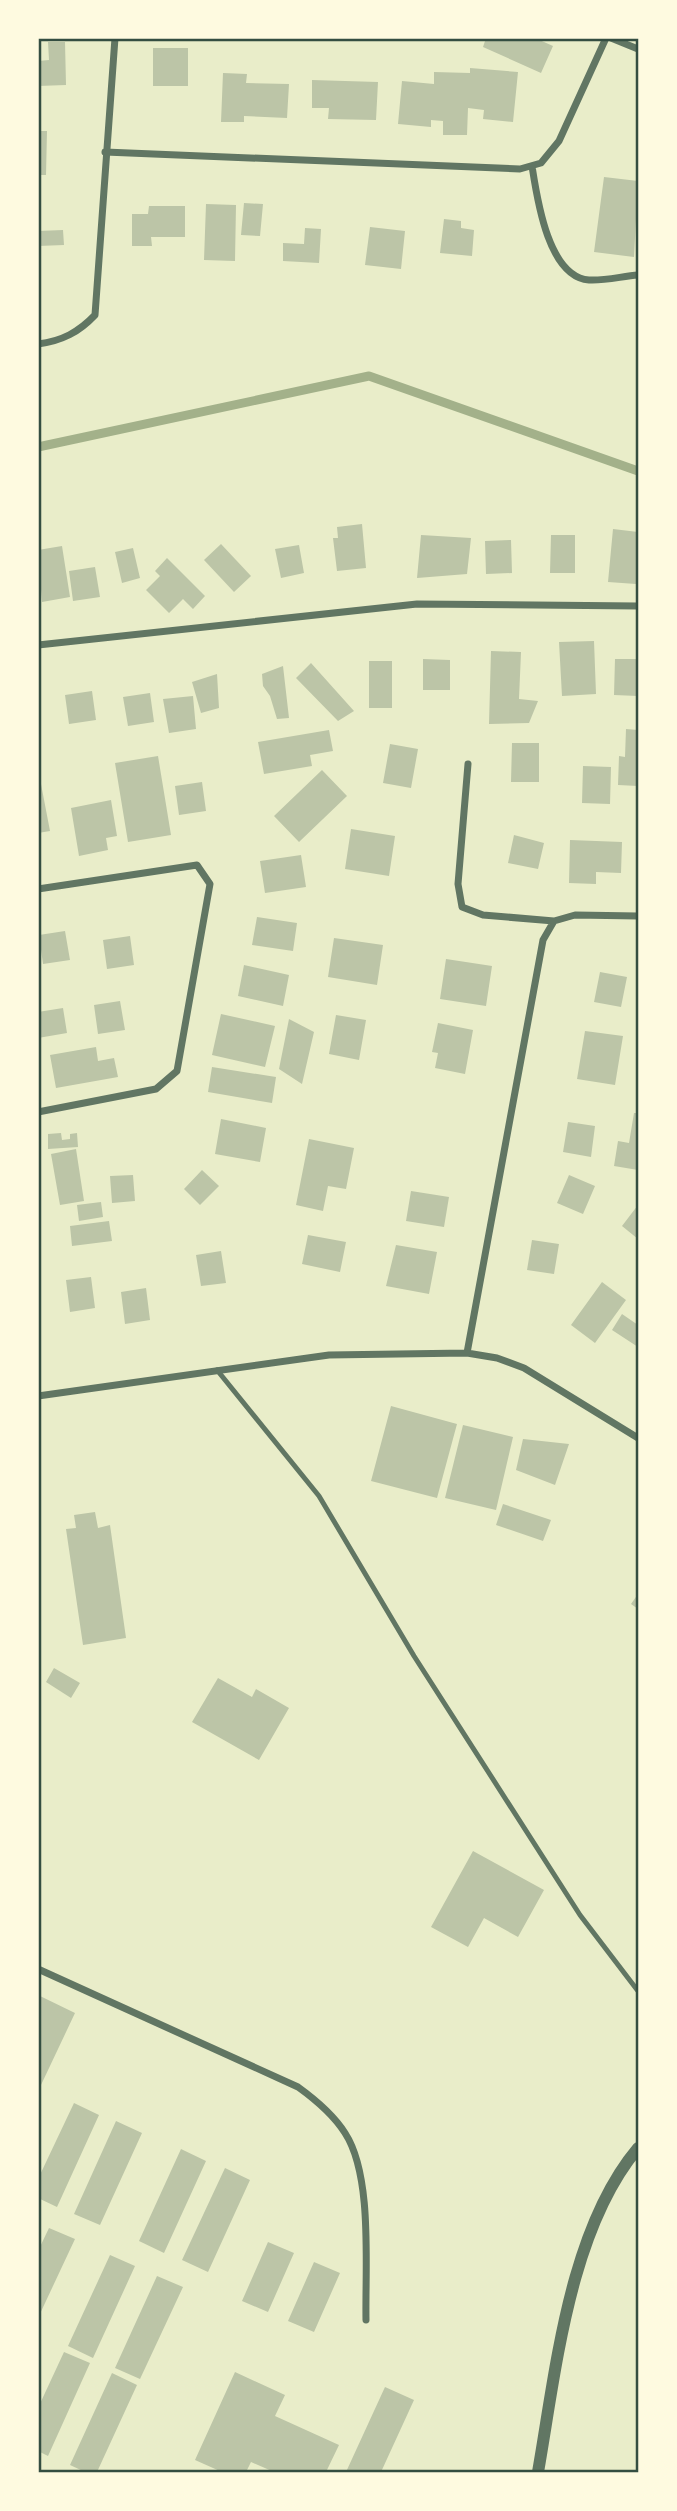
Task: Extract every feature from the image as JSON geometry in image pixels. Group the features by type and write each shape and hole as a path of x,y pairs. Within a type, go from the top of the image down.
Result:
{"street":[{"path":"38,344 56,342 83,328 95,315 115,38"},
{"path":"105,152 520,169 541,163 559,141 608,38 639,49"},
{"path":"532,166 541,220 565,269 588,280 639,275"},
{"path":"38,645 417,604 639,606"},
{"path":"468,764 458,884 462,907 483,915 554,921 575,915 639,916"},
{"path":"38,889 197,865 210,884 177,1071 156,1089 38,1112"},
{"path":"467,1353 543,940 554,921"},
{"path":"38,1396 329,1355 467,1353 497,1358 524,1368 639,1438"},
{"path":"38,1969 298,2087 320,2103 346,2134 365,2193 366,2320"},
{"path":"538,2473 571,2291 594,2226 627,2162 639,2148"}],"lane":[{"path":"216,1370 319,1496 414,1657 580,1915 639,1991"}],"building":[{"path":"486,38 535,38 553,46 541,73 483,47"},
{"path":"48,42 65,42 66,85 38,86 38,61 49,60"},
{"path":"153,48 188,48 188,86 153,86"},
{"path":"470,68 518,72 513,122 483,119 484,110 468,108 467,135 443,135 443,121 431,120 431,127 398,124 402,81 434,84 434,72 470,73"},
{"path":"223,73 247,74 246,83 289,84 287,118 244,116 244,122 221,122"},
{"path":"312,80 378,82 376,120 328,119 329,108 312,108"},
{"path":"38,131 47,131 46,175 38,175"},
{"path":"604,177 638,181 634,257 594,252"},
{"path":"244,203 263,204 260,236 241,235"},
{"path":"206,204 236,205 235,261 204,260"},
{"path":"149,206 185,206 185,237 151,237 152,246 132,246 132,214 148,214"},
{"path":"444,219 461,221 461,228 474,230 472,256 440,253"},
{"path":"370,227 405,231 401,269 365,265"},
{"path":"305,228 321,229 319,263 283,261 283,243 304,244"},
{"path":"63,230 64,245 38,246 38,231"},
{"path":"362,524 366,568 337,571 333,538 338,538 337,527"},
{"path":"613,529 638,532 636,584 608,582"},
{"path":"421,535 471,538 467,574 417,578"},
{"path":"551,535 575,535 575,573 550,573"},
{"path":"511,540 512,573 486,574 485,541"},
{"path":"221,544 251,576 234,592 204,560"},
{"path":"299,545 304,573 281,578 275,549"},
{"path":"62,546 70,597 42,602 38,550"},
{"path":"133,548 140,578 122,583 115,552"},
{"path":"167,558 205,596 193,609 183,599 169,613 146,590 160,576 155,571"},
{"path":"95,567 100,597 73,601 69,571"},
{"path":"594,641 596,694 562,696 559,642"},
{"path":"491,651 521,652 519,699 538,701 529,723 489,724"},
{"path":"423,659 450,660 450,690 423,690"},
{"path":"615,659 638,659 638,696 614,695"},
{"path":"369,661 392,661 392,708 369,708"},
{"path":"311,663 354,711 338,721 296,678"},
{"path":"283,666 289,718 277,719 270,696 263,686 262,674"},
{"path":"217,674 219,708 201,713 192,682"},
{"path":"92,691 96,720 69,724 65,695"},
{"path":"150,693 154,722 128,726 123,697"},
{"path":"193,696 196,729 169,733 163,699"},
{"path":"626,729 638,730 638,786 618,785 619,756 625,757"},
{"path":"329,730 333,751 310,755 312,766 264,774 258,742"},
{"path":"512,743 539,743 539,782 511,782"},
{"path":"390,744 418,749 411,788 383,783"},
{"path":"158,756 171,835 128,842 115,763"},
{"path":"583,766 611,767 610,804 582,803"},
{"path":"322,770 347,796 299,842 274,816"},
{"path":"202,782 206,811 179,815 175,786"},
{"path":"38,784 41,784 50,831 38,833"},
{"path":"111,800 117,836 106,838 108,850 79,856 71,808"},
{"path":"351,829 395,836 389,876 345,869"},
{"path":"514,835 544,843 538,869 508,863"},
{"path":"570,840 622,842 621,873 596,872 596,884 569,883"},
{"path":"301,855 306,887 265,893 260,861"},
{"path":"257,917 297,923 293,951 252,945"},
{"path":"65,931 70,960 43,964 39,935"},
{"path":"130,936 134,965 107,969 103,940"},
{"path":"334,938 383,945 377,985 328,977"},
{"path":"446,959 492,966 486,1006 440,999"},
{"path":"244,965 289,975 283,1006 238,996"},
{"path":"600,972 627,977 621,1007 594,1002"},
{"path":"120,1001 125,1030 98,1034 94,1005"},
{"path":"63,1008 67,1033 38,1038 38,1012"},
{"path":"221,1014 275,1026 265,1067 212,1055"},
{"path":"336,1015 366,1020 359,1060 329,1054"},
{"path":"289,1019 314,1032 302,1084 279,1069"},
{"path":"438,1023 473,1030 465,1074 435,1068 438,1053 432,1052"},
{"path":"585,1031 623,1036 615,1085 577,1079"},
{"path":"96,1047 98,1061 114,1058 118,1077 56,1088 50,1055"},
{"path":"212,1067 276,1077 272,1103 208,1092"},
{"path":"634,1113 638,1113 638,1170 614,1166 618,1141 629,1143"},
{"path":"221,1119 266,1128 260,1162 215,1154"},
{"path":"568,1122 595,1126 591,1157 563,1152"},
{"path":"61,1133 62,1140 70,1139 70,1134 77,1133 78,1147 48,1149 48,1134"},
{"path":"309,1139 354,1148 346,1189 328,1186 323,1211 296,1205"},
{"path":"76,1149 84,1201 60,1205 51,1154"},
{"path":"202,1170 219,1186 200,1205 184,1189"},
{"path":"133,1175 135,1201 112,1203 110,1176"},
{"path":"569,1175 595,1186 583,1214 557,1203"},
{"path":"411,1191 449,1197 444,1227 406,1221"},
{"path":"101,1202 103,1217 79,1221 77,1205"},
{"path":"638,1205 638,1239 622,1226"},
{"path":"109,1221 112,1241 72,1246 70,1226"},
{"path":"308,1235 346,1242 340,1272 302,1264"},
{"path":"532,1240 559,1244 554,1274 527,1270"},
{"path":"396,1245 437,1252 429,1294 386,1286"},
{"path":"221,1251 226,1283 201,1286 196,1255"},
{"path":"91,1277 95,1308 70,1312 66,1280"},
{"path":"602,1282 626,1300 595,1343 571,1325"},
{"path":"146,1288 150,1320 125,1324 121,1292"},
{"path":"622,1314 638,1325 638,1347 612,1330"},
{"path":"391,1406 457,1424 437,1498 371,1481"},
{"path":"463,1425 513,1437 496,1510 445,1498"},
{"path":"523,1439 569,1444 555,1485 516,1470"},
{"path":"503,1504 551,1520 543,1541 496,1525"},
{"path":"95,1512 98,1528 110,1525 126,1638 83,1645 66,1529 76,1528 74,1515"},
{"path":"638,1594 638,1609 631,1604"},
{"path":"54,1668 80,1683 71,1698 46,1682"},
{"path":"218,1678 252,1697 256,1689 289,1708 259,1760 192,1722"},
{"path":"473,1851 544,1890 518,1937 484,1918 468,1947 431,1927"},
{"path":"40,1996 75,2013 41,2085 38,2084"},
{"path":"74,2103 99,2115 57,2207 38,2198 38,2179"},
{"path":"116,2121 142,2133 100,2225 74,2214"},
{"path":"181,2149 206,2161 164,2253 139,2241"},
{"path":"225,2168 250,2180 208,2272 182,2260"},
{"path":"49,2228 75,2239 38,2318 38,2251"},
{"path":"268,2242 294,2253 268,2312 242,2301"},
{"path":"110,2255 135,2266 93,2358 68,2346"},
{"path":"314,2262 340,2273 314,2332 288,2321"},
{"path":"157,2276 183,2287 140,2379 115,2368"},
{"path":"64,2352 90,2363 48,2456 38,2451 38,2408"},
{"path":"235,2372 285,2395 275,2416 339,2445 326,2472 274,2472 251,2462 246,2472 222,2472 195,2460"},
{"path":"112,2373 137,2385 97,2472 85,2472 70,2465"},
{"path":"385,2387 414,2400 381,2472 346,2472"}],"waterway":[{"path":"38,447 369,376 638,471"}]}
